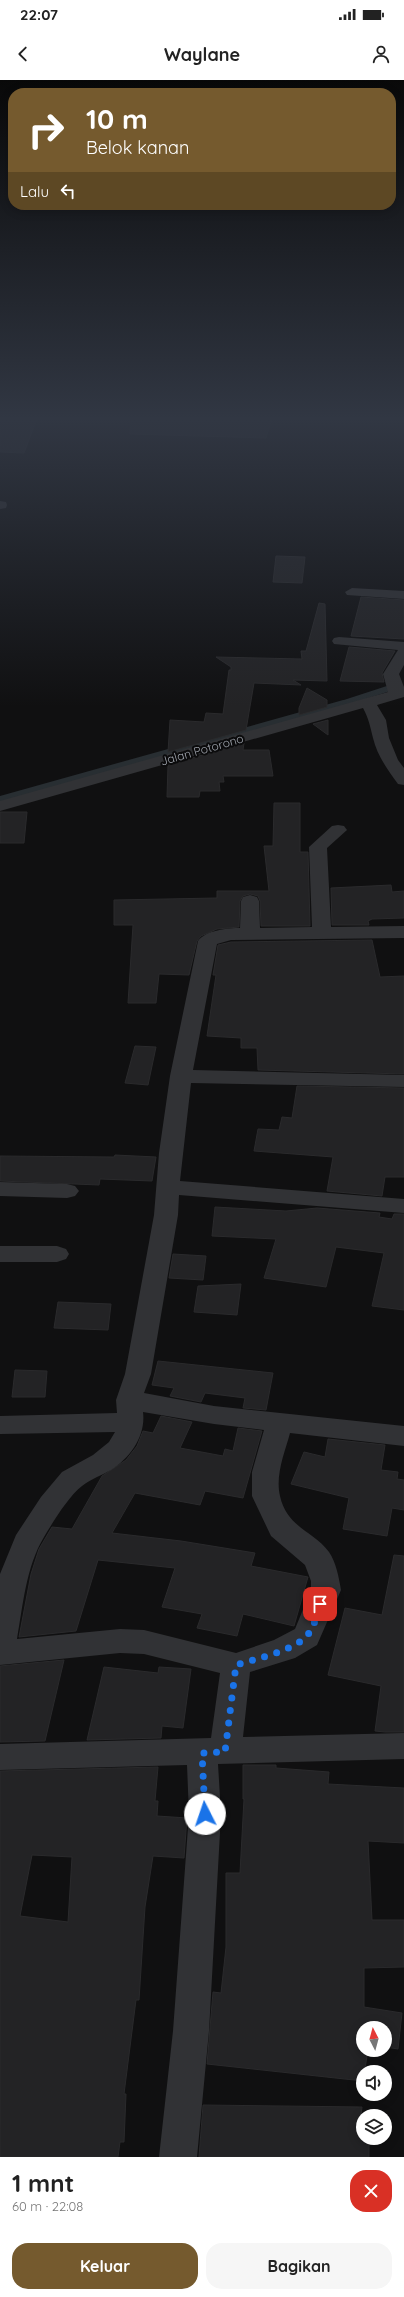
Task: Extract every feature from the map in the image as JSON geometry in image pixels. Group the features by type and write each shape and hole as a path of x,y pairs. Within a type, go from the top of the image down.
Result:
{"street":[{"path":"352,592 404,595"},
{"path":"339,641 404,646"},
{"path":"401,693 391,674 404,652"},
{"name":"Jalan Potorono","path":"0,806 401,693"},
{"path":"368,703 378,720 381,738 386,747 390,761 404,780"},
{"path":"386,747 404,749"},
{"path":"322,932 318,847 338,830"},
{"path":"250,901 250,935"},
{"path":"279,1422 266,1472 266,1496 281,1528 318,1559 326,1581 326,1590 306,1636 284,1649 236,1665 144,1642 120,1641 0,1653 13,1578 30,1536 51,1504 72,1479 103,1462 119,1449 126,1438 166,1214 170,1153 182,1076 208,941 229,934 250,935 322,932 404,932"},
{"path":"182,1076 404,1082"},
{"path":"167,1187 404,1206"},
{"path":"0,1189 67,1191"},
{"path":"0,1254 57,1254"},
{"path":"0,1425 130,1411 214,1415 404,1436"},
{"path":"178,2157 191,2031 205,1814 213,1752 236,1665"},
{"path":"0,1757 404,1746"}],"building":[{"path":"276,556 305,557 302,583 273,582"},
{"path":"361,597 404,600 404,639 351,636"},
{"path":"319,603 325,604 327,681 293,680 301,685 254,683 246,730 168,752 170,720 204,722 206,713 223,714 229,670 231,670 231,667 216,657 302,659 301,651 306,651"},
{"path":"349,647 395,651 382,673 384,682 340,681"},
{"path":"307,688 327,700 327,707 299,715 299,708"},
{"path":"328,720 328,735 313,724"},
{"path":"244,743 243,750 269,750 273,776 223,776 224,782 219,782 220,791 200,791 199,797 167,797 168,765"},
{"path":"274,803 300,803 300,852 308,852 310,926 261,926 260,901 258,896 250,894 243,896 240,901 239,927 217,929 201,936 197,941 189,975 159,974 156,1003 128,1003 133,925 114,925 114,900 217,898 217,891 269,891 264,846 273,846"},
{"path":"0,812 27,812 24,843 0,843"},
{"path":"391,885 392,892 404,891 404,918 372,919 368,921 369,925 332,925 331,888"},
{"path":"372,940 380,977 404,976 404,1074 258,1070 257,1048 241,1048 241,1038 207,1036 216,975 213,975 218,945 231,942"},
{"path":"135,1046 156,1047 148,1085 125,1083"},
{"path":"297,1086 404,1088 404,1177 385,1177 382,1196 327,1191 333,1157 254,1151 258,1129 279,1130 282,1117 292,1118"},
{"path":"115,1155 156,1157 152,1181 100,1179 99,1185 0,1181 0,1156 114,1157"},
{"path":"215,1207 286,1211 317,1208 380,1213 379,1217 392,1219 394,1214 404,1214 404,1310 372,1306 384,1253 336,1247 326,1287 264,1278 276,1239 212,1236"},
{"path":"173,1254 206,1256 203,1280 169,1278"},
{"path":"241,1284 237,1315 194,1312 198,1286"},
{"path":"58,1302 111,1304 108,1330 54,1328"},
{"path":"158,1361 273,1373 266,1410 243,1408 245,1398 205,1393 201,1402 170,1396 174,1388 152,1385"},
{"path":"15,1370 47,1371 45,1397 12,1397"},
{"path":"161,1416 192,1422 180,1448 223,1456 225,1449 233,1451 238,1428 262,1431 243,1498 205,1491 200,1505 135,1493 112,1533 181,1541 255,1553 251,1566 308,1577 294,1626 243,1614 237,1636 197,1628 202,1614 162,1607 175,1568 98,1560 76,1631 19,1637 31,1574 39,1549 52,1527 72,1529 102,1476 126,1460 137,1446 143,1431 153,1433"},
{"path":"328,1439 385,1445 381,1470 398,1472 397,1479 404,1480 404,1510 392,1508 387,1536 343,1529 349,1498 291,1484 304,1452 325,1457"},
{"path":"394,1555 404,1556 404,1732 375,1731 381,1686 328,1675 345,1608 382,1615"},
{"path":"64,1660 45,1741 0,1742 0,1666"},
{"path":"104,1667 158,1673 159,1667 191,1669 183,1728 162,1726 161,1738 87,1740"},
{"path":"243,1765 276,1765 276,1768 329,1772 328,1784 404,1788 404,1843 368,1841 372,1920 404,1920 404,1967 364,1968 364,2007 402,2013 398,2049 392,2048 392,2021 356,2021 356,2057 367,2057 366,2065 356,2065 356,2080 207,2064 213,1992 221,1993 226,1947 226,1873 240,1873"},
{"path":"158,1767 155,1801 158,1801 157,1816 187,1818 184,1858 153,1856 145,1907 139,2000 136,2000 124,2094 126,2094 124,2142 120,2142 118,2157 0,2157 0,1771","holes":["32,1855 72,1857 68,1922 20,1916"]},
{"path":"203,2105 362,2107 362,2109 356,2109 356,2145 369,2145 369,2157 199,2157"}],"waterway":[{"path":"0,799 344,703 387,689"}],"route":[{"path":"205,1814 202,1753 225,1752 236,1665 284,1649 302,1640 310,1632 320,1604"}]}
